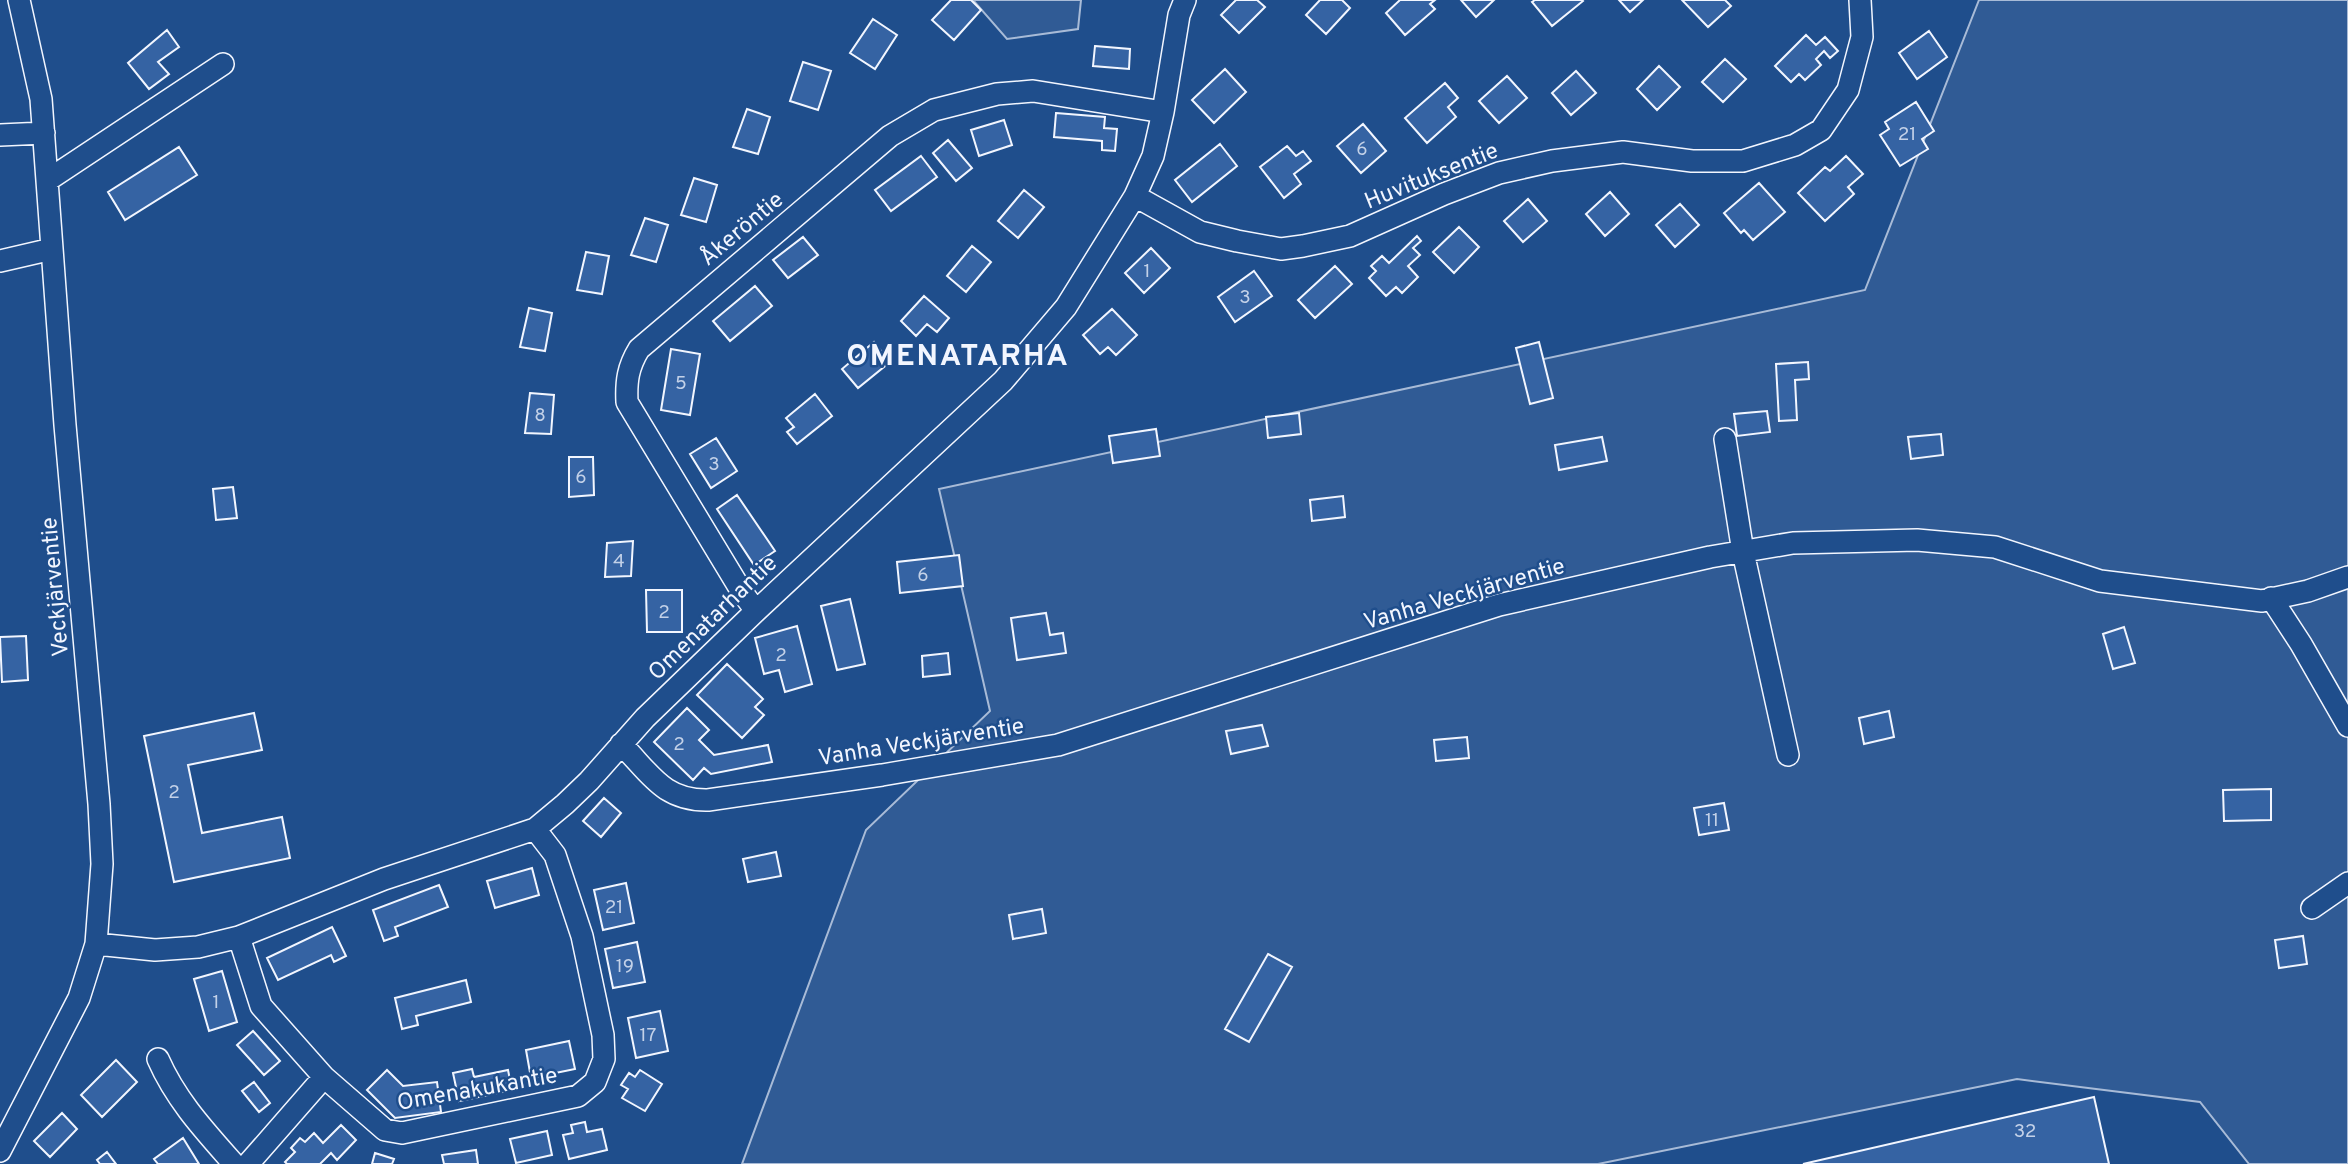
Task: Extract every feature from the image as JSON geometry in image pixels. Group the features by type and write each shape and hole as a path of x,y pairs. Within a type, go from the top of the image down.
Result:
{"street":[{"name":"Omenatarhantie","path":"96,944 155,950 198,947 239,937 384,879 534,829 589,781 621,744 756,611 1003,381 1066,307 1135,196 1153,156 1179,15 1185,0"},
{"name":"Huvituksentie","path":"1135,196 1200,232 1281,248 1303,247 1350,236 1499,173 1552,161 1623,152 1692,161 1743,161 1795,145 1821,130 1848,90 1862,37 1860,0"},
{"name":"Veckjärventie","path":"0,1151 79,998 96,944 102,864 65,425 44,133 27,3"},
{"path":"48,180 223,64"},
{"name":"Åkeröntie","path":"756,611 627,402 626,378 639,349 890,136 934,110 997,94 1033,91 1163,112"},
{"path":"0,135 44,133"},
{"path":"0,261 52,249"},
{"path":"1725,439 1743,552 1788,755"},
{"name":"Vanha Veckjärventie","path":"621,744 661,788 689,800 708,800 882,775 1058,745 1499,605 1710,557 1793,544 1917,540 1995,547 2100,581 2262,601 2308,591 2348,577"},
{"path":"2271,598 2348,726"},
{"name":"Omenakukantie","path":"239,937 261,1006 324,1077 386,1130 402,1133 578,1096 595,1082 604,1059 603,1035 582,936 555,855 534,829"},
{"path":"2312,908 2348,883"},
{"path":"158,1059 170,1087 234,1164"},
{"path":"248,1164 324,1077"}],"shaded area":[{"path":"973,0 1081,0 1078,29 1007,39"},
{"path":"1979,0 2348,0 2348,1164 2249,1164 2200,1102 2017,1079 1598,1164 742,1164 866,830 990,711 939,489 1865,290"}],"building":[{"path":"951,0 971,0 981,10 954,40 932,20"},
{"path":"1236,0 1257,0 1265,7 1239,33 1221,15"},
{"path":"1320,0 1342,0 1350,8 1326,34 1306,15"},
{"path":"1400,0 1435,0 1430,4 1435,9 1405,35 1386,13"},
{"path":"1461,0 1494,0 1476,17"},
{"path":"1619,0 1643,0 1630,12"},
{"path":"1682,0 1725,0 1731,6 1708,27"},
{"path":"1583,1 1552,26 1532,2"},
{"path":"873,19 897,35 875,69 850,53"},
{"path":"167,30 179,47 158,62 169,74 149,89 128,63"},
{"path":"1929,31 1947,57 1917,79 1899,53"},
{"path":"1806,35 1816,45 1825,37 1838,51 1830,58 1824,51 1816,59 1821,65 1805,80 1799,74 1791,82 1775,66"},
{"path":"1095,46 1130,49 1129,69 1093,66"},
{"path":"1725,59 1746,79 1723,102 1702,82"},
{"path":"803,62 831,71 818,110 790,101"},
{"path":"1659,66 1680,87 1657,110 1637,89"},
{"path":"1225,69 1246,92 1214,123 1192,100"},
{"path":"1576,71 1596,93 1571,115 1552,93"},
{"path":"1507,76 1527,98 1499,123 1479,101"},
{"path":"1445,83 1458,98 1448,107 1456,117 1427,143 1405,118"},
{"path":"1916,102 1934,131 1922,139 1928,149 1900,166 1880,135 1889,129 1885,122"},
{"path":"747,109 770,117 758,154 733,147"},
{"path":"1056,113 1105,117 1104,128 1117,129 1115,151 1102,150 1102,141 1054,137"},
{"path":"1004,120 1012,145 979,156 971,130"},
{"path":"1363,124 1386,151 1361,173 1337,146"},
{"path":"948,140 972,168 956,181 933,153"},
{"path":"1220,144 1237,166 1192,202 1175,180"},
{"path":"1287,146 1296,156 1303,151 1311,161 1294,174 1301,184 1284,198 1260,167"},
{"path":"179,147 197,175 125,220 108,192"},
{"path":"921,156 937,177 891,211 875,190"},
{"path":"1846,156 1863,174 1848,187 1854,194 1825,221 1798,193 1825,167 1830,171"},
{"path":"694,178 717,185 706,222 681,215"},
{"path":"1759,183 1785,212 1753,240 1744,230 1741,233 1724,213"},
{"path":"1024,190 1044,207 1018,238 998,221"},
{"path":"1610,192 1629,214 1605,236 1586,214"},
{"path":"1528,199 1547,221 1523,242 1504,221"},
{"path":"1680,204 1699,225 1675,247 1656,225"},
{"path":"645,218 668,225 656,262 631,255"},
{"path":"1459,227 1479,247 1454,273 1433,252"},
{"path":"1417,236 1421,241 1413,248 1420,255 1408,266 1418,277 1402,293 1396,287 1386,296 1369,278 1376,271 1371,266 1382,256 1389,263"},
{"path":"803,237 818,255 788,278 773,260"},
{"path":"972,246 991,262 966,292 947,276"},
{"path":"1151,248 1170,268 1144,293 1125,273"},
{"path":"586,252 609,256 602,294 577,290"},
{"path":"1335,266 1352,284 1315,318 1298,300"},
{"path":"1254,271 1272,296 1235,322 1218,297"},
{"path":"755,286 772,306 730,341 713,321"},
{"path":"924,296 949,318 937,332 927,324 916,336 901,321"},
{"path":"529,308 552,313 545,351 520,347"},
{"path":"1112,309 1137,335 1116,355 1108,347 1100,354 1083,335"},
{"path":"874,342 890,362 858,388 842,369"},
{"path":"1539,342 1553,398 1530,404 1516,348"},
{"path":"671,349 700,354 690,415 661,410"},
{"path":"1808,362 1809,379 1795,380 1797,420 1779,421 1776,364"},
{"path":"530,393 554,395 551,434 525,433"},
{"path":"815,394 832,416 797,444 787,432 794,427 786,418"},
{"path":"1767,411 1770,432 1737,436 1734,414"},
{"path":"1299,413 1301,434 1268,438 1266,417"},
{"path":"1156,429 1160,456 1113,463 1109,436"},
{"path":"1941,434 1943,455 1911,459 1908,437"},
{"path":"1602,437 1607,461 1559,470 1555,445"},
{"path":"716,438 737,471 711,488 690,454"},
{"path":"569,457 593,457 594,495 569,497"},
{"path":"233,487 237,518 216,520 213,489"},
{"path":"737,495 775,551 754,565 717,509"},
{"path":"1343,496 1345,517 1312,521 1310,500"},
{"path":"633,541 631,576 605,577 607,543"},
{"path":"959,555 963,586 900,593 897,562"},
{"path":"646,590 682,590 682,632 647,632"},
{"path":"850,599 865,664 837,670 821,606"},
{"path":"1046,613 1050,635 1063,633 1066,653 1017,660 1011,618"},
{"path":"797,626 812,684 785,692 779,670 764,674 755,638"},
{"path":"2124,627 2135,663 2113,669 2103,634"},
{"path":"26,636 28,680 2,682 0,637"},
{"path":"948,653 950,674 923,677 922,656"},
{"path":"727,664 763,699 755,707 764,715 742,738 697,695"},
{"path":"687,708 709,730 699,740 714,755 768,745 772,762 711,774 704,768 693,780 654,742"},
{"path":"1889,711 1894,737 1864,744 1859,718"},
{"path":"254,713 262,750 188,765 202,833 282,817 290,858 174,882 144,736"},
{"path":"1262,725 1268,746 1231,754 1226,731"},
{"path":"1467,737 1469,758 1436,761 1434,740"},
{"path":"2271,789 2271,820 2224,821 2223,790"},
{"path":"604,798 621,813 601,837 583,821"},
{"path":"1724,803 1729,830 1699,835 1694,808"},
{"path":"776,852 781,876 748,882 743,859"},
{"path":"532,868 539,895 495,908 487,881"},
{"path":"626,883 634,923 603,930 594,890"},
{"path":"439,885 448,907 395,927 398,936 384,941 373,910"},
{"path":"1042,909 1046,933 1013,939 1009,915"},
{"path":"332,927 346,956 334,962 331,955 278,980 267,958"},
{"path":"2303,936 2307,964 2279,968 2275,940"},
{"path":"637,942 645,982 613,988 605,949"},
{"path":"1268,954 1292,967 1249,1042 1225,1029"},
{"path":"222,971 237,1022 209,1031 194,979"},
{"path":"466,980 471,1002 416,1016 418,1025 402,1029 395,998"},
{"path":"660,1011 668,1051 636,1058 628,1018"},
{"path":"253,1031 280,1061 264,1075 237,1045"},
{"path":"569,1041 575,1069 531,1078 526,1050"},
{"path":"116,1060 137,1082 102,1117 81,1095"},
{"path":"472,1069 474,1077 508,1070 512,1090 459,1101 453,1073"},
{"path":"387,1070 403,1086 437,1082 441,1112 395,1118 367,1090"},
{"path":"640,1070 662,1084 645,1111 622,1098 628,1089 621,1085 629,1073 635,1077"},
{"path":"254,1082 270,1103 259,1112 242,1091"},
{"path":"2094,1097 2109,1164 1803,1164"},
{"path":"62,1113 77,1129 50,1157 34,1141"},
{"path":"585,1122 587,1132 602,1129 607,1150 569,1159 563,1135 573,1133 571,1125"},
{"path":"341,1125 356,1140 337,1160 331,1153 320,1164 285,1162 295,1152 291,1148 300,1138 305,1142 314,1133 323,1143"},
{"path":"547,1131 552,1155 516,1163 510,1139"},
{"path":"183,1138 199,1164 158,1164 154,1159"},
{"path":"476,1150 478,1164 444,1164 442,1155"},
{"path":"107,1152 116,1164 100,1164 97,1160"},
{"path":"375,1153 394,1159 392,1164 372,1164"}],"district":[{"name":"OMENATARHA","path":"958,355"}]}
